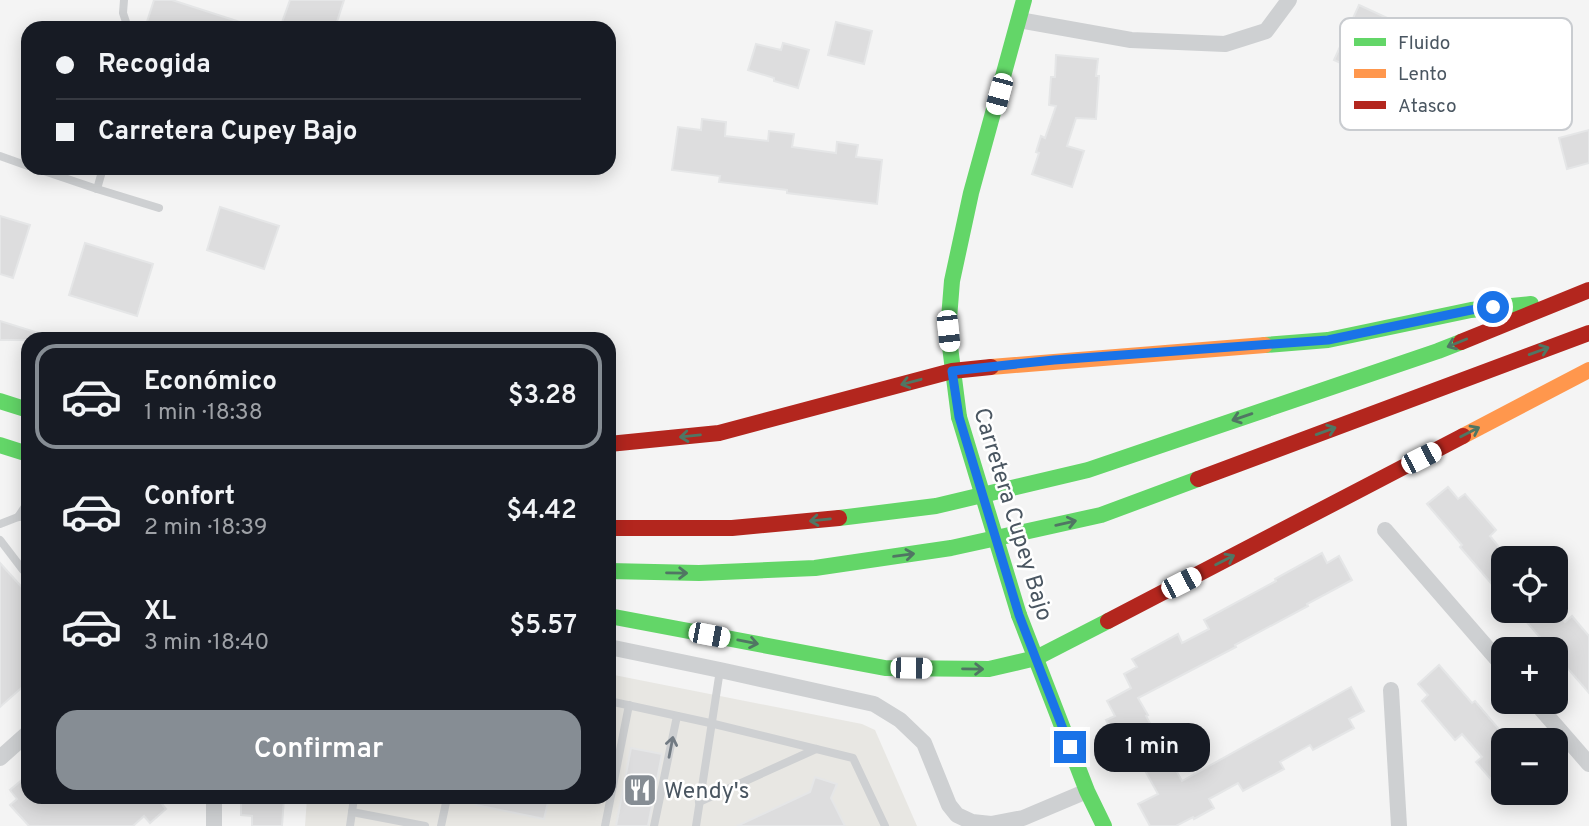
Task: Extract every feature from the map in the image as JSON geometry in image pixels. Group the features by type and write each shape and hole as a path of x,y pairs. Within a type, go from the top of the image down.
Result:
{"main road":[{"name":"Carretera Cupey Bajo","path":"1024,0 971,193 952,281 948,331 959,417 1019,615 1087,791 1104,826"},
{"path":"616,528 732,528 936,506 1088,470 1438,351 1589,290"},
{"path":"616,443 719,433 952,371 1054,360 1328,340 1471,310 1560,301"},
{"path":"616,571 699,573 815,568 951,548 1101,515 1589,333"},
{"path":"616,617 885,668 989,669 1037,658 1589,370"},
{"path":"0,401 21,408"},
{"path":"0,445 21,452"}],"street":[{"path":"1019,20 1131,40 1225,44 1266,31 1289,0"},
{"path":"1385,530 1491,652"},
{"path":"616,648 874,704 900,720 924,743 949,805 957,815 972,822 991,824 1023,818 1087,791"},
{"path":"1391,690 1399,826"},
{"path":"1545,714 1589,764"},
{"path":"0,758 21,739"},
{"path":"214,804 214,826"}],"lane":[{"path":"124,0 126,21"},
{"path":"0,156 21,164"},
{"path":"56,175 159,208"},
{"path":"97,189 101,175"},
{"path":"0,524 18,517 21,510"},
{"path":"0,540 21,567"},
{"path":"696,826 720,670"},
{"path":"616,702 853,758 886,826"},
{"path":"616,771 629,705"},
{"path":"654,826 677,716"},
{"path":"699,803 816,749"},
{"path":"350,826 353,804"},
{"path":"441,826 446,804"},
{"path":"605,826 609,804"},
{"path":"352,812 425,826"}],"shaded area":[{"path":"616,675 862,724 875,730 917,826 305,826 307,804 616,804"}],"building":[{"path":"154,0 172,0 237,21 147,21"},
{"path":"290,0 344,0 337,21 282,21"},
{"path":"1359,5 1387,18 1353,18"},
{"path":"836,22 872,31 864,64 828,55"},
{"path":"783,43 809,50 798,88 748,70 756,44 781,50"},
{"path":"1340,47 1340,63 1334,60"},
{"path":"1056,55 1098,59 1096,119 1076,118 1067,146 1084,151 1072,187 1032,174 1041,136 1045,138 1056,106 1049,105"},
{"path":"702,119 726,122 725,136 768,141 769,131 794,134 792,147 836,153 837,142 858,145 856,157 882,160 877,204 719,182 720,176 672,170 678,127 701,130"},
{"path":"1589,130 1589,163 1567,169 1559,138"},
{"path":"220,207 279,226 264,269 207,250"},
{"path":"0,216 30,225 13,278 0,274"},
{"path":"85,243 153,264 137,316 69,295"},
{"path":"0,321 35,332 21,332 21,340 0,340"},
{"path":"1448,487 1458,499 1465,494 1496,530 1490,536 1498,546 1491,546 1491,583 1460,547 1462,545 1427,504"},
{"path":"1322,553 1327,563 1339,556 1352,580 1235,645 1236,647 1138,698 1182,781 1351,687 1364,711 1349,719 1354,728 1313,750 1310,745 1280,762 1284,769 1243,791 1238,783 1209,799 1214,808 1194,819 1193,817 1176,826 1150,826 1138,804 1158,794 1138,758 1129,763 1106,720 1115,716 1107,701 1131,688 1124,674 1137,667 1132,659 1178,634 1182,643 1209,629 1204,620"},
{"path":"0,563 21,586 21,688 0,707"},
{"path":"1572,616 1589,636 1589,693 1568,669 1568,637 1540,637 1527,623 1568,623"},
{"path":"1439,665 1498,728 1491,728 1491,779 1476,762 1482,757 1462,734 1455,740 1422,701 1428,695 1418,684"},
{"name":"Wendy's","path":"631,748 662,754 648,826 616,826"},
{"path":"815,777 837,784 831,798 845,826 737,826 810,792"},
{"path":"21,781 21,804 162,804 166,809 150,823 144,816 133,826 29,826 10,805 17,799 10,790"},
{"path":"241,804 284,804 282,826 252,826 252,816 241,815"},
{"path":"476,804 548,804 544,819"}],"traffic: fast":[{"path":"959,417 948,331 952,281 971,193 1024,0"},
{"path":"1265,345 1328,340 1471,310 1531,304"},
{"path":"839,518 936,506 1088,470 1461,342"},
{"path":"0,401 21,408"},
{"path":"959,417 1019,615"},
{"path":"0,445 21,452"},
{"path":"616,571 699,573 815,568 951,548 1101,515 1198,479"},
{"path":"1019,615 1087,791 1104,826"},
{"path":"616,617 885,668 989,669 1036,658 1108,621"}],"traffic: slow":[{"path":"991,367 1265,345"},
{"path":"1463,436 1589,370"}],"traffic: jam":[{"path":"1461,342 1589,290"},
{"path":"1198,479 1589,333"},
{"path":"616,443 719,433 952,371 991,367"},
{"path":"1108,621 1463,436"},
{"path":"616,528 732,528 839,518"}],"place":[{"name":"Wendy's","path":"640,790"}],"route":[{"path":"1070,747 1019,615 959,417 952,371 1054,360 1328,340 1493,307"}]}
